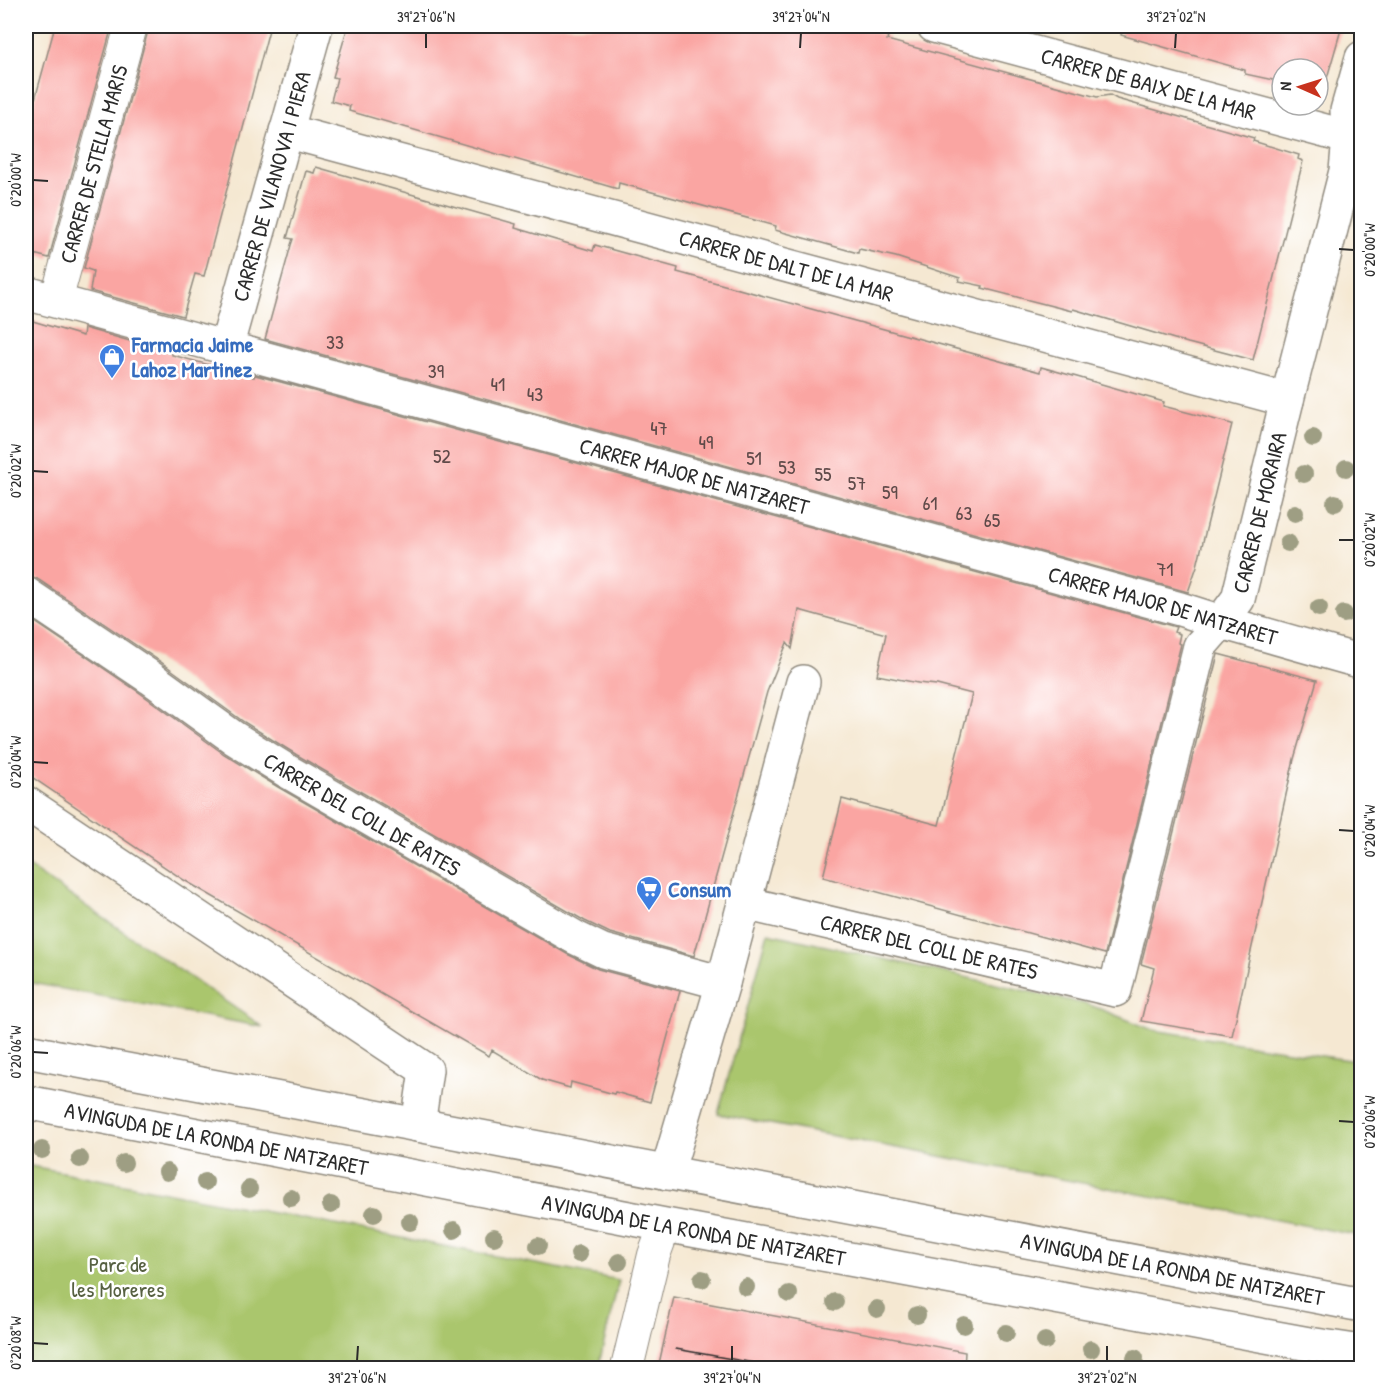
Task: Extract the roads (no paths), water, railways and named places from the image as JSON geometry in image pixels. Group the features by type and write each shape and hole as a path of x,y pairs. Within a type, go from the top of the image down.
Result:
{"street":[{"name":"CARRER DE STELLA MARIS","path":"57,301 130,26"},
{"name":"CARRER DE VILANOVA I PIERA","path":"226,348 316,26"},
{"name":"CARRER DE BAIX DE LA MAR","path":"934,26 1355,140"},
{"name":"CARRER DE MORAIRA","path":"1115,990 1200,646 1238,599 1355,140 1347,111 1362,58"},
{"name":"CARRER DE DALT DE LA MAR","path":"286,131 1287,400"},
{"name":"CARRER MAJOR DE NATZARET","path":"26,293 1180,609 1362,662"},
{"name":"CARRER DEL COLL DE RATES","path":"26,594 152,678 234,738 576,938 603,951 723,983"},
{"path":"667,1173 723,983 803,682"},
{"path":"26,803 426,1070 418,1125"},
{"name":"CARRER DEL COLL DE RATES","path":"744,903 1115,990"},
{"name":"AVINGUDA DE LA RONDA DE NATZARET","path":"26,1051 1362,1305"},
{"name":"AVINGUDA DE LA RONDA DE NATZARET","path":"26,1102 665,1225 1362,1352"},
{"path":"627,1368 654,1255 665,1225"}],"tram line":[{"path":"676,1349 782,1368"}],"place":[{"name":"Farmacia Jaime Lahoz Martinez","path":"112,380"},
{"name":"Consum","path":"649,912"}],"park label":[{"name":"Parc de les Moreres","path":"118,1276"}]}
